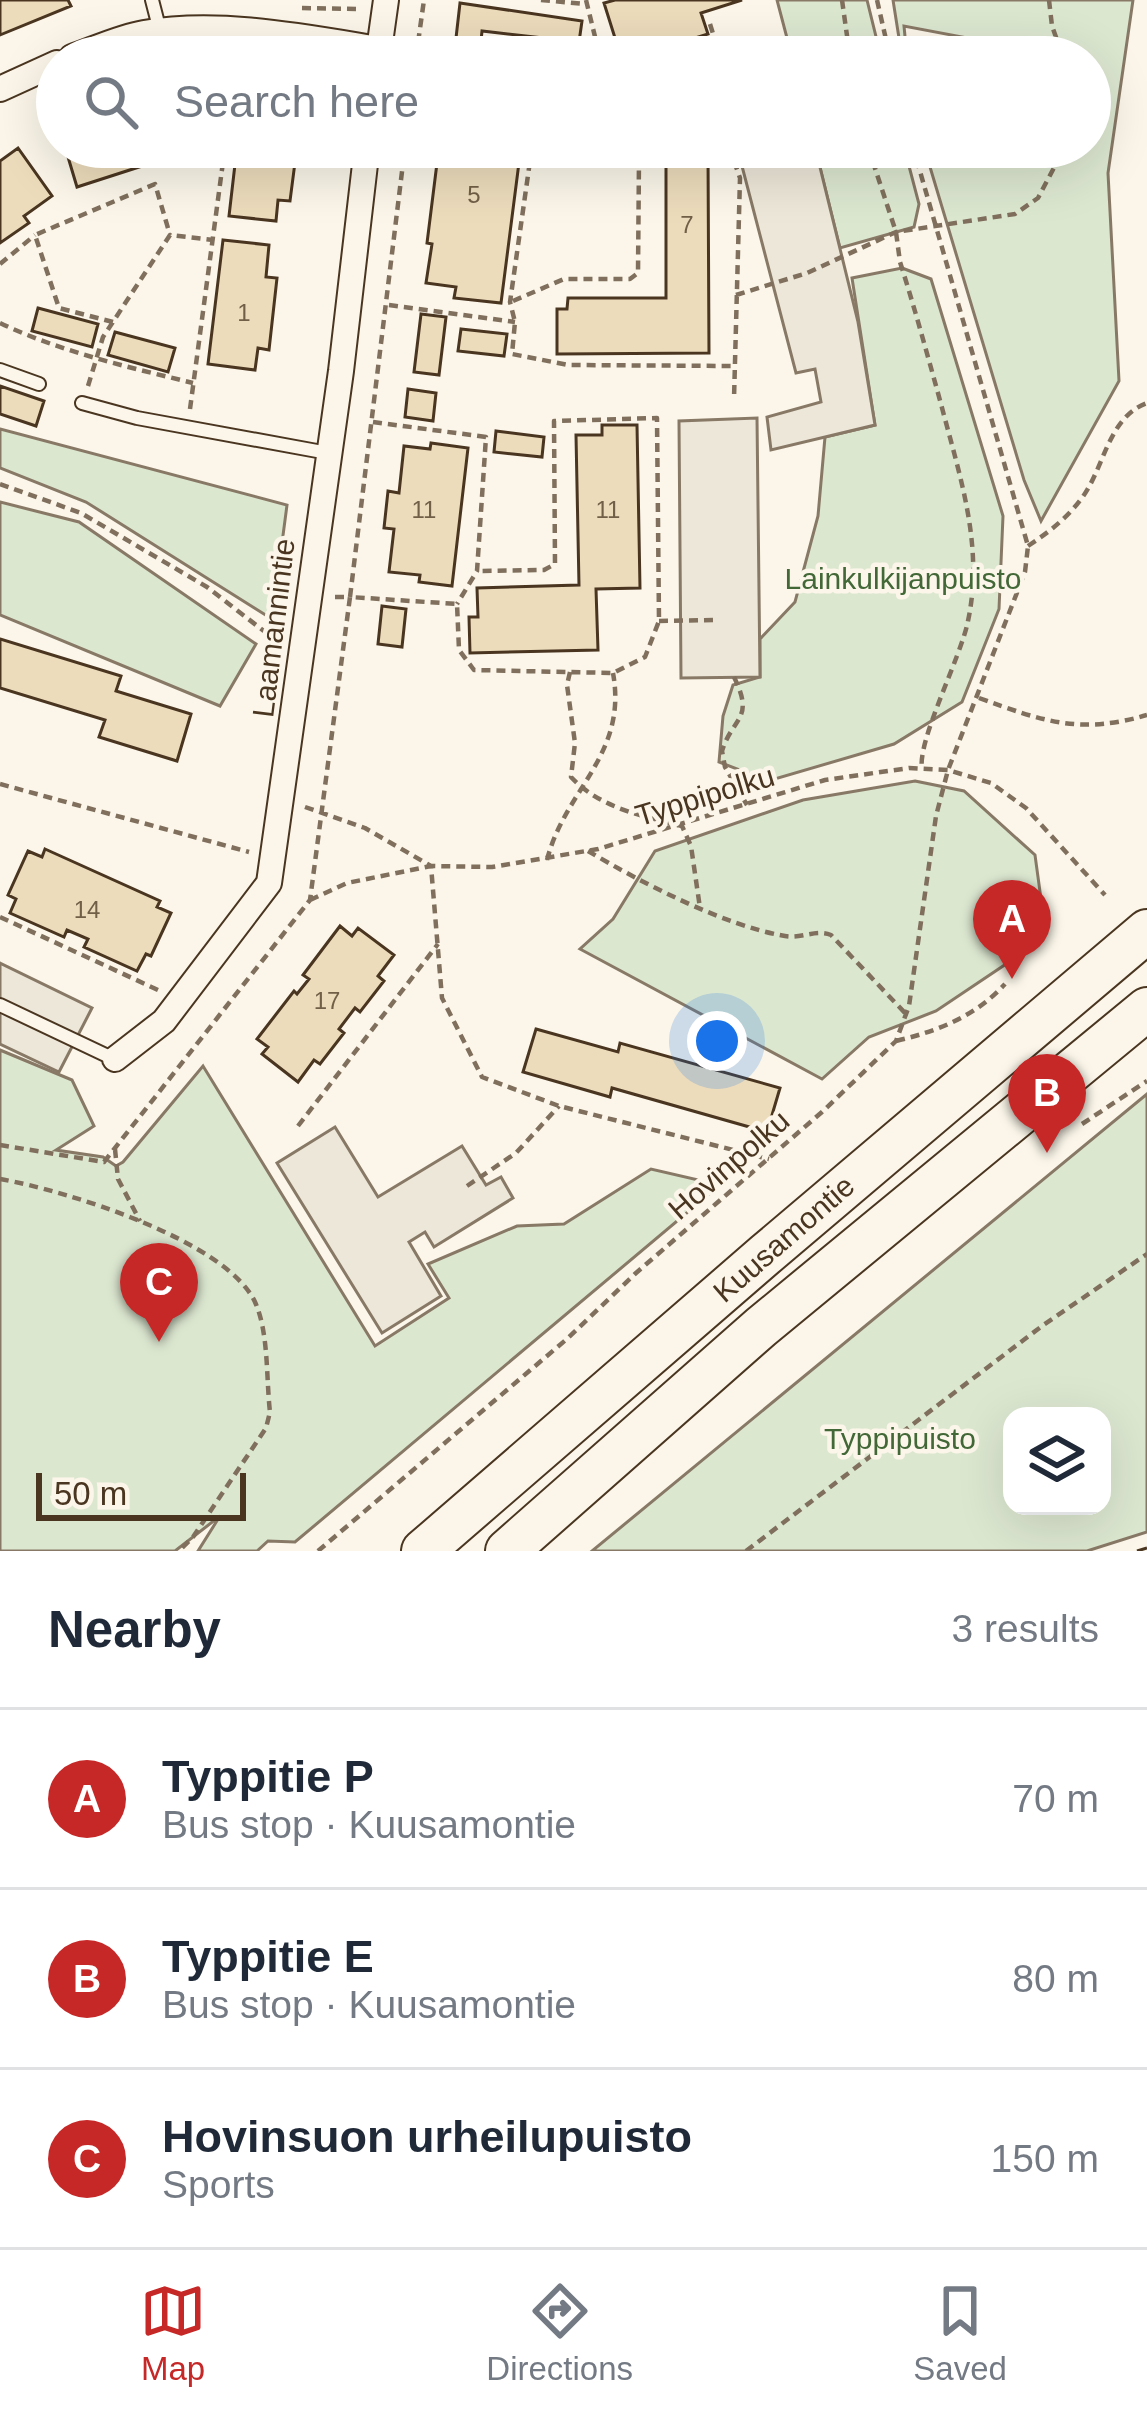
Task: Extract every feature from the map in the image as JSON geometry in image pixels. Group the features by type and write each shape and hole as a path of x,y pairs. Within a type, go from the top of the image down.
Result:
{"highway":[{"name":"Kuusamontie","path":"423,1551 1147,932"},
{"name":"Kuusamontie","path":"507,1551 761,1327 1147,1009"}],"street":[{"path":"381,36 386,0"},
{"path":"134,36 217,30 284,36"},
{"path":"0,89 36,73"},
{"name":"Laamannintie","path":"115,1059 164,1022 269,883 365,168"}],"lane":[{"path":"152,0 160,32"},
{"path":"0,370 39,383"},
{"path":"82,404 328,453"},
{"path":"0,1005 115,1059"}],"path":[{"path":"419,36 424,0"},
{"path":"541,0 586,2 595,36"},
{"path":"842,0 847,36"},
{"path":"877,0 885,36"},
{"path":"1048,0 1056,36"},
{"path":"710,24 713,36"},
{"path":"188,428 222,168"},
{"path":"350,597 403,168"},
{"path":"529,168 510,302 512,354 568,365 733,366"},
{"path":"510,302 564,279 630,279 638,273 639,168"},
{"path":"734,399 740,178 736,168"},
{"path":"875,168 967,500 975,551 968,622 919,753 922,769"},
{"path":"919,168 1028,546 1064,521 1088,488 1123,417 1147,403"},
{"path":"736,295 807,273 896,232 1015,214 1038,198 1054,168"},
{"path":"0,264 35,235 155,184 170,235 113,322 82,404"},
{"path":"35,235 59,308 113,322"},
{"path":"170,235 213,239"},
{"path":"387,305 514,322"},
{"path":"0,323 97,359 193,383"},
{"path":"373,422 487,437 477,571 458,604 459,650 474,670 613,673 645,657 659,622 657,418 554,421 555,564 544,570 477,571"},
{"path":"0,484 81,513 207,587 282,646 284,628"},
{"name":"Hovinpolku","path":"318,1551 769,1160 896,1041 906,1013 936,816 948,770 1024,572 1028,546"},
{"path":"307,596 458,604"},
{"path":"659,622 718,620"},
{"path":"570,672 567,685 575,743 571,777 608,805 682,826 691,847 700,908"},
{"path":"547,860 569,802 596,770 610,730 616,688 613,673"},
{"path":"734,677 744,704 743,718 722,751 725,767 747,805"},
{"path":"976,697 1043,722 1109,726 1147,715"},
{"name":"Typpipolku","path":"282,800 365,828 431,866 492,868 588,851 825,780 948,770 991,783 1026,808 1106,896"},
{"path":"0,784 254,854"},
{"path":"588,851 713,916 788,937 820,931 831,935 906,1013"},
{"path":"310,900 347,883 431,866 442,998 482,1078 559,1106 769,1160"},
{"path":"0,917 158,991"},
{"path":"298,1126 438,944"},
{"path":"896,1041 929,1033 986,1005 1005,984"},
{"path":"1082,1124 1147,1081"},
{"path":"466,1186 516,1153 559,1106"},
{"path":"0,1145 57,1157"},
{"path":"115,1148 118,1179 140,1222"},
{"path":"0,1179 53,1191 140,1222 218,1263 244,1284 256,1304 270,1412 266,1428 193,1537 178,1551"},
{"path":"746,1551 1042,1326 1147,1254"}],"green space":[{"path":"777,0 867,0 876,36 786,36"},
{"path":"893,0 1133,0 1111,152 1111,36 957,36 904,26 905,36 899,36"},
{"path":"820,168 910,168 919,204 914,227 840,248"},
{"path":"930,168 1109,168 1119,381 1041,521 1024,480"},
{"name":"Lainkulkijanpuisto","path":"902,268 931,279 1003,516 999,609 962,702 894,744 768,781 719,762 723,716 733,685 760,677 760,639 795,602 818,516 825,437 875,425 852,278"},
{"path":"0,429 287,505 272,619 86,502 0,468"},
{"path":"0,502 79,522 256,644 220,706 0,615"},
{"path":"915,781 964,791 1035,855 1041,899 1030,912 1035,937 1006,964 936,1011 869,1037 822,1079 580,949 613,919 655,851 803,800"},
{"path":"0,1050 72,1080 94,1126 56,1150 103,1157 116,1166 203,1066 375,1346 449,1298 428,1264 517,1226 564,1224 651,1169 720,1185 295,1542 268,1541 257,1551 198,1551 220,1516 175,1551 0,1551"},
{"name":"Typpipuisto","path":"1147,1094 1147,1532 1087,1551 592,1551"}],"shaded area":[{"path":"742,168 820,168 858,322 875,425 771,450 767,417 821,402 815,369 796,373"},
{"path":"757,418 760,677 681,678 679,421"},
{"path":"0,963 92,1008 59,1072 0,1044"},
{"path":"335,1127 378,1197 462,1146 486,1185 501,1177 513,1198 434,1247 425,1232 409,1242 441,1296 382,1333 277,1163"}],"building":[{"path":"0,0 68,0 71,6 0,35"},
{"path":"742,0 701,13 708,34 702,36 614,36 604,3"},
{"path":"460,3 582,21 580,36 482,31 482,36 456,36"},
{"path":"18,148 52,196 24,216 29,223 0,243 0,161"},
{"path":"71,168 136,168 77,187"},
{"path":"235,168 294,168 290,201 278,200 276,221 229,216"},
{"path":"436,168 518,168 501,303 454,298 456,287 426,283 432,244 427,243"},
{"path":"666,168 708,168 709,353 557,354 557,309 567,309 568,298 666,298"},
{"path":"223,240 269,245 266,277 277,278 269,350 258,348 255,370 208,364"},
{"path":"38,308 98,324 92,347 32,331"},
{"path":"421,314 446,317 439,375 414,372"},
{"path":"461,329 507,334 504,356 458,351"},
{"path":"115,332 175,348 168,372 108,355"},
{"path":"0,386 44,401 36,426 0,414"},
{"path":"408,389 436,393 433,421 405,417"},
{"path":"602,425 637,425 640,588 596,589 598,650 470,653 469,617 478,617 477,588 579,585 576,435 602,435"},
{"path":"496,431 544,437 542,457 494,452"},
{"path":"431,443 468,448 452,586 419,582 420,575 389,572 394,529 384,528 388,491 399,493 404,446 430,449"},
{"path":"382,606 406,609 402,647 378,644"},
{"path":"0,639 121,676 116,691 191,714 177,761 99,737 105,720 0,688"},
{"path":"45,849 160,901 157,907 171,913 151,956 146,954 137,971 84,947 88,939 67,930 64,937 10,913 16,899 8,895 28,851 42,857"},
{"path":"340,926 352,936 358,928 394,955 378,976 384,981 360,1012 355,1008 339,1029 344,1033 320,1064 314,1060 298,1082 262,1054 268,1047 257,1039 309,979 303,975"},
{"path":"536,1029 618,1052 620,1043 780,1088 767,1132 612,1088 610,1097 523,1072"}],"fence":[{"path":"1137,1551 1147,1548"}],"place":[{"name":"Typpitie P","path":"1012,979"},
{"name":"Typpitie E","path":"1047,1153"},
{"name":"Hovinsuon urheilupuisto","path":"159,1342"}]}
